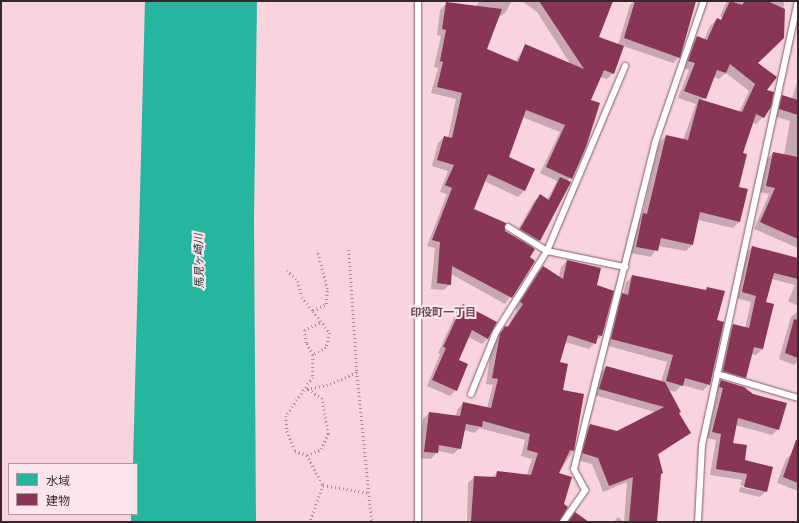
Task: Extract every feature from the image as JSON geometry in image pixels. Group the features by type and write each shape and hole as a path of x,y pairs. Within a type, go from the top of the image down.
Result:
{"lane":[{"path":"418,1 418,522"},
{"path":"563,522 585,490 574,469 655,143 704,1"},
{"path":"698,522 702,445 798,1"},
{"path":"471,394 496,332 547,251 625,66"},
{"path":"508,227 547,251 625,267"},
{"path":"717,374 798,398"}],"path":[{"path":"314,311 326,304 327,289 317,250"},
{"path":"349,250 357,372 372,522"},
{"path":"287,270 298,281 302,297 330,333 326,348 313,355"},
{"path":"308,389 322,399 328,434 321,449 307,455 295,451 287,431 286,416 295,400 308,389 313,377 313,355 306,343 304,330 321,322"},
{"path":"308,389 330,384 357,372"},
{"path":"307,455 323,485 310,522"},
{"path":"323,485 369,493"}],"water":[{"name":"馬見ヶ崎川","path":"145,1 257,1 254,220 256,522 131,522 131,515 138,515 138,463 133,463"}],"building":[{"path":"539,1 613,1 599,37 624,46 614,74 604,70 591,100 600,103 586,147 572,179 546,167 565,125 526,110 509,157 535,169 525,191 488,174 474,209 506,223 505,231 535,249 530,257 535,261 512,298 452,266 451,285 437,283 440,242 432,240 452,188 445,185 454,165 437,160 444,136 452,138 462,93 437,87 443,62 440,61 446,30 442,29 446,2 502,9 487,49 518,62 525,44 584,69"},
{"path":"635,1 696,1 680,58 624,38"},
{"path":"730,1 742,5 745,1 767,1 785,9 784,38 758,63 777,77 767,90 774,92 771,107 764,118 756,114 743,153 747,154 739,187 748,189 740,222 700,212 693,245 661,238 658,251 636,247 643,213 647,214 666,135 688,140 699,99 742,112 755,84 730,64 726,73 717,70 706,99 684,91 695,63 688,61 697,36 707,40 717,18 721,20"},
{"path":"782,95 798,100 798,115 779,109"},
{"path":"773,152 798,157 798,239 760,222 775,188 766,186"},
{"path":"560,177 571,182 540,241 520,229 540,194 549,200"},
{"path":"752,246 798,258 798,279 774,273 766,302 774,304 763,349 754,347 746,378 723,371 733,324 749,328 756,296 742,292"},
{"path":"567,260 601,268 597,285 614,291 602,336 598,335 596,344 568,335 560,362 568,364 563,390 584,394 574,451 570,450 559,473 572,477 564,504 568,507 559,522 471,522 474,476 496,477 497,471 531,475 538,453 527,450 530,434 483,421 482,427 466,424 461,449 439,445 438,453 424,452 429,412 460,416 463,402 491,408 498,379 492,378 500,334 505,326 508,327 523,304 520,302 543,266 563,279"},
{"path":"632,275 706,290 707,287 725,291 717,320 724,322 710,385 685,378 683,386 666,381 673,355 611,339 622,293 628,295"},
{"path":"463,304 497,322 488,339 472,330 459,360 468,364 457,391 432,380 446,348 443,347"},
{"path":"794,319 798,320 798,358 785,353"},
{"path":"606,366 665,382 681,412 679,413 691,433 658,454 663,473 661,474 657,522 629,522 633,477 609,486 598,458 582,453 590,424 617,431 664,407 599,389"},
{"path":"721,380 744,387 753,394 787,403 779,430 738,418 733,443 747,445 745,460 773,467 767,492 744,487 747,474 716,469 721,434 712,432 723,388 719,387"},
{"path":"796,440 798,440 798,483 783,477"},
{"path":"575,512 589,522 568,522"}],"district":[{"name":"印役町一丁目","path":"443,312"}]}
